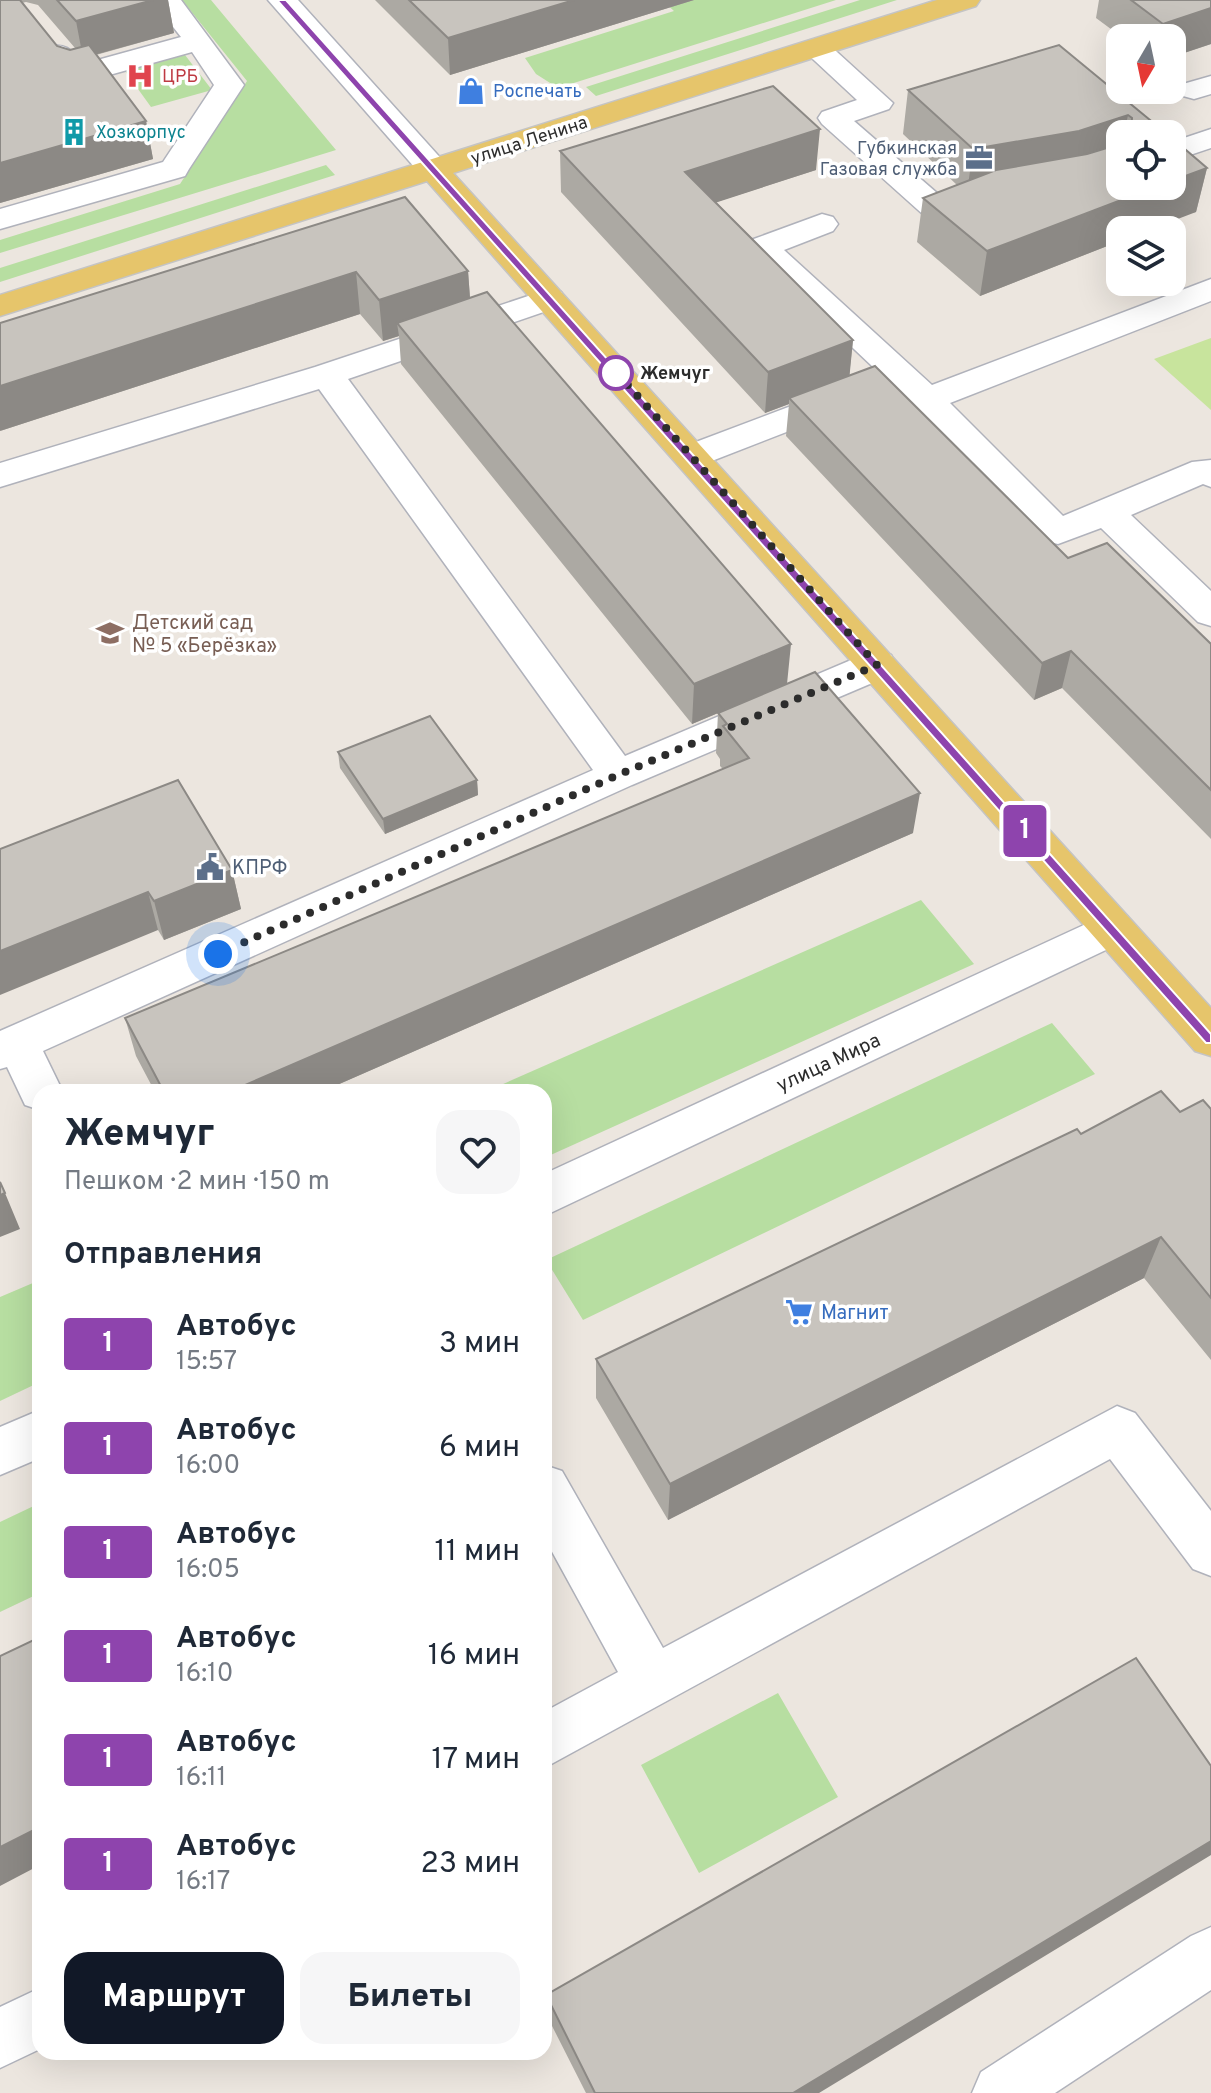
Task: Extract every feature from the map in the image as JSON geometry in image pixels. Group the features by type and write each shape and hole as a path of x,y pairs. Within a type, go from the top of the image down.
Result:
{"main road":[{"name":"улица Ленина","path":"0,306 966,0"},
{"path":"434,170 1211,1038"}],"street":[{"path":"0,219 174,169 229,85 166,0"},
{"path":"282,0 434,170"},
{"path":"37,26 77,75 199,41"},
{"path":"816,48 878,103 833,118 938,211 1000,200"},
{"path":"1186,147 1211,138"},
{"path":"822,224 762,247 914,388 1058,532 1209,471"},
{"path":"692,456 914,388 1211,289"},
{"path":"0,475 327,375 549,299"},
{"path":"327,375 618,775"},
{"path":"1107,513 1211,613"},
{"path":"35,1084 9,1047 618,775 877,665"},
{"name":"улица Мира","path":"552,1192 1112,928"},
{"path":"552,1737 1117,1429 1211,1552"},
{"path":"0,1452 32,1437"},
{"path":"552,1502 652,1681"},
{"path":"1002,2093 1211,1956"},
{"path":"0,2039 32,2021"}],"green space":[{"path":"182,0 211,0 336,150 0,253 0,240 180,184 247,81"},
{"path":"662,0 836,0 558,88 536,74 525,58 674,11"},
{"path":"860,0 897,0 596,96 586,87"},
{"path":"185,55 212,90 151,107 125,71"},
{"path":"326,165 335,175 0,282 0,268"},
{"path":"1211,338 1211,410 1154,359"},
{"path":"921,900 974,964 552,1154 552,1084 503,1084"},
{"path":"1052,1023 1095,1074 583,1320 552,1270 552,1257"},
{"path":"32,1283 32,1386 0,1401 0,1297"},
{"path":"32,1507 32,1597 0,1612 0,1522"},
{"path":"778,1693 838,1797 699,1873 641,1765"}],"building":[{"path":"0,0 20,0 57,46 70,50 89,45 146,121 0,163"},
{"path":"57,0 153,0 76,21"},
{"path":"409,0 574,0 448,38"},
{"path":"1131,0 1211,0 1211,8 1163,24"},
{"path":"1059,45 1106,84 1106,104 1131,104 1150,120 1132,120 1128,115 1079,131 973,149 908,90"},
{"path":"773,86 820,129 685,172 853,340 768,372 560,151"},
{"path":"1106,148 1106,200 1121,200 987,251 923,198 996,170"},
{"path":"1186,150 1207,168 1186,176"},
{"path":"405,197 468,271 379,300 356,272 0,386 0,323"},
{"path":"487,292 791,644 694,684 397,323"},
{"path":"875,366 1068,558 1107,543 1211,644 1211,790 1071,651 1042,663 789,398"},
{"path":"815,672 920,793 247,1084 160,1084 125,1018 749,758 723,726 727,724 718,713"},
{"path":"430,716 477,780 383,819 338,752"},
{"path":"178,780 232,870 154,901 148,892 0,951 0,849"},
{"path":"1161,1091 1180,1112 1203,1100 1211,1109 1211,1298 1161,1237 670,1484 596,1359 1077,1129 1081,1134"},
{"path":"32,1641 32,1831 0,1847 0,1656"},
{"path":"1136,1658 1211,1766 1211,1841 793,2093 595,2093 552,2007 552,1992"}],"bus line":[{"name":"1","path":"282,0 1211,1038"}],"place":[{"name":"ЦРБ","path":"140,76"},
{"name":"Роспечать","path":"471,91"},
{"name":"Хозкорпус","path":"74,132"},
{"name":"Губкинская Газовая служба","path":"979,158"},
{"name":"Жемчуг","path":"616,373"},
{"name":"Детский сад № 5 «Берёзка»","path":"110,633"},
{"name":"КПРФ","path":"210,867"},
{"name":"Магнит","path":"799,1312"}],"route":[{"path":"218,954 618,775 877,665 611,366 616,373"}]}
